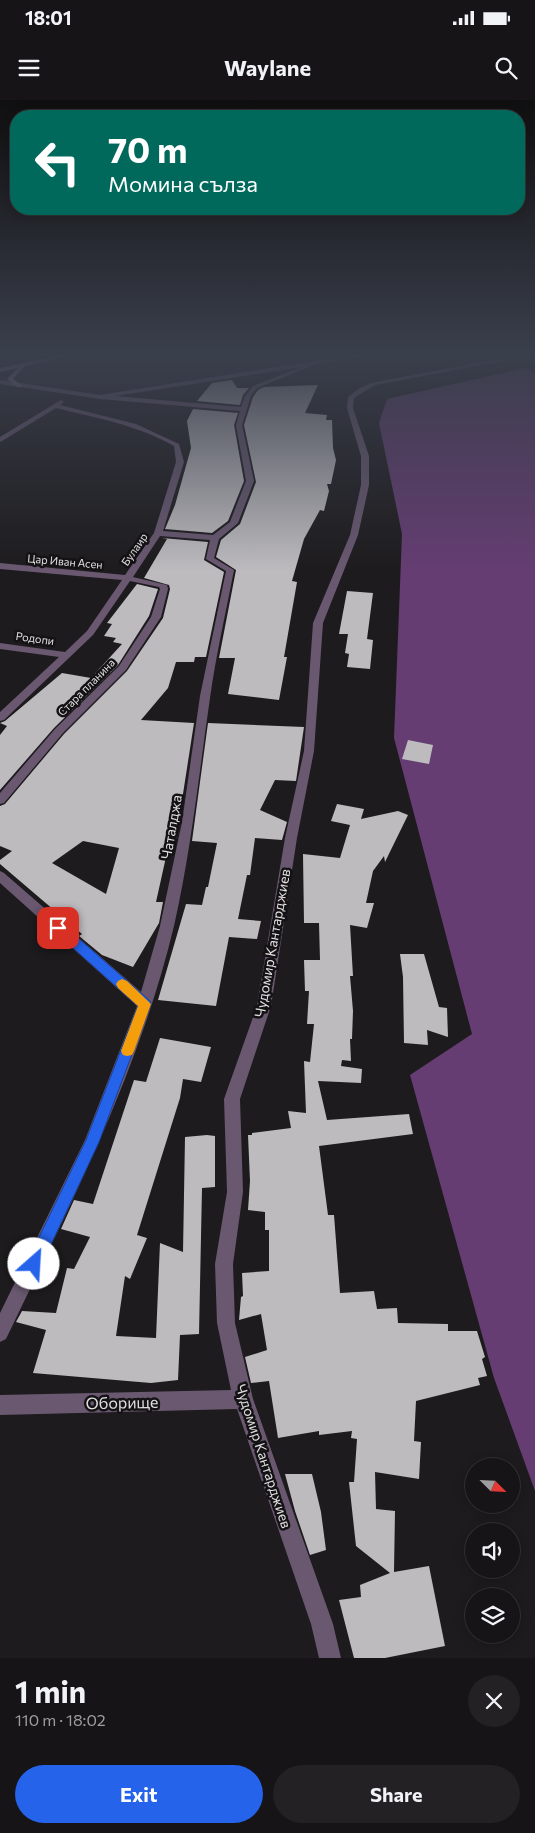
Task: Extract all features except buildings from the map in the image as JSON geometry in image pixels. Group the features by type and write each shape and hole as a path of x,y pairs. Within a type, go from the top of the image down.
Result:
{"street":[{"path":"0,440 25,425"},
{"name":"Булаир","path":"0,718 90,633 158,533 180,462 177,445 165,437 131,425"},
{"path":"158,533 215,538 234,523 250,481 239,425"},
{"name":"Чудомир Кантарджиев","path":"330,1658 322,1624 243,1399 226,1323 224,1264 235,1192 232,1099 264,1006 291,838 309,751 318,623 354,535 365,485 365,456 355,425"},
{"name":"Чаталджа","path":"0,1333 92,1142 145,1004 166,926 188,822 205,696 230,570 210,559 215,538"},
{"name":"Цар Иван Асен","path":"0,566 127,578"},
{"name":"Стара планина","path":"0,800 59,732 123,668 156,617 164,589 163,585 127,578"},
{"name":"Родопи","path":"0,646 67,655"},
{"path":"0,876 145,1004"},
{"name":"Оборище","path":"0,1404 243,1399"},
{"path":"320,1658 322,1624"}],"shaded area":[{"path":"379,425 535,425 535,1491 494,1378 410,1075 472,1034 394,738 402,534"}],"slow traffic":[{"path":"122,984 145,1004 127,1051"}],"route":[{"path":"34,1264 92,1142 145,1004 58,928"}]}
